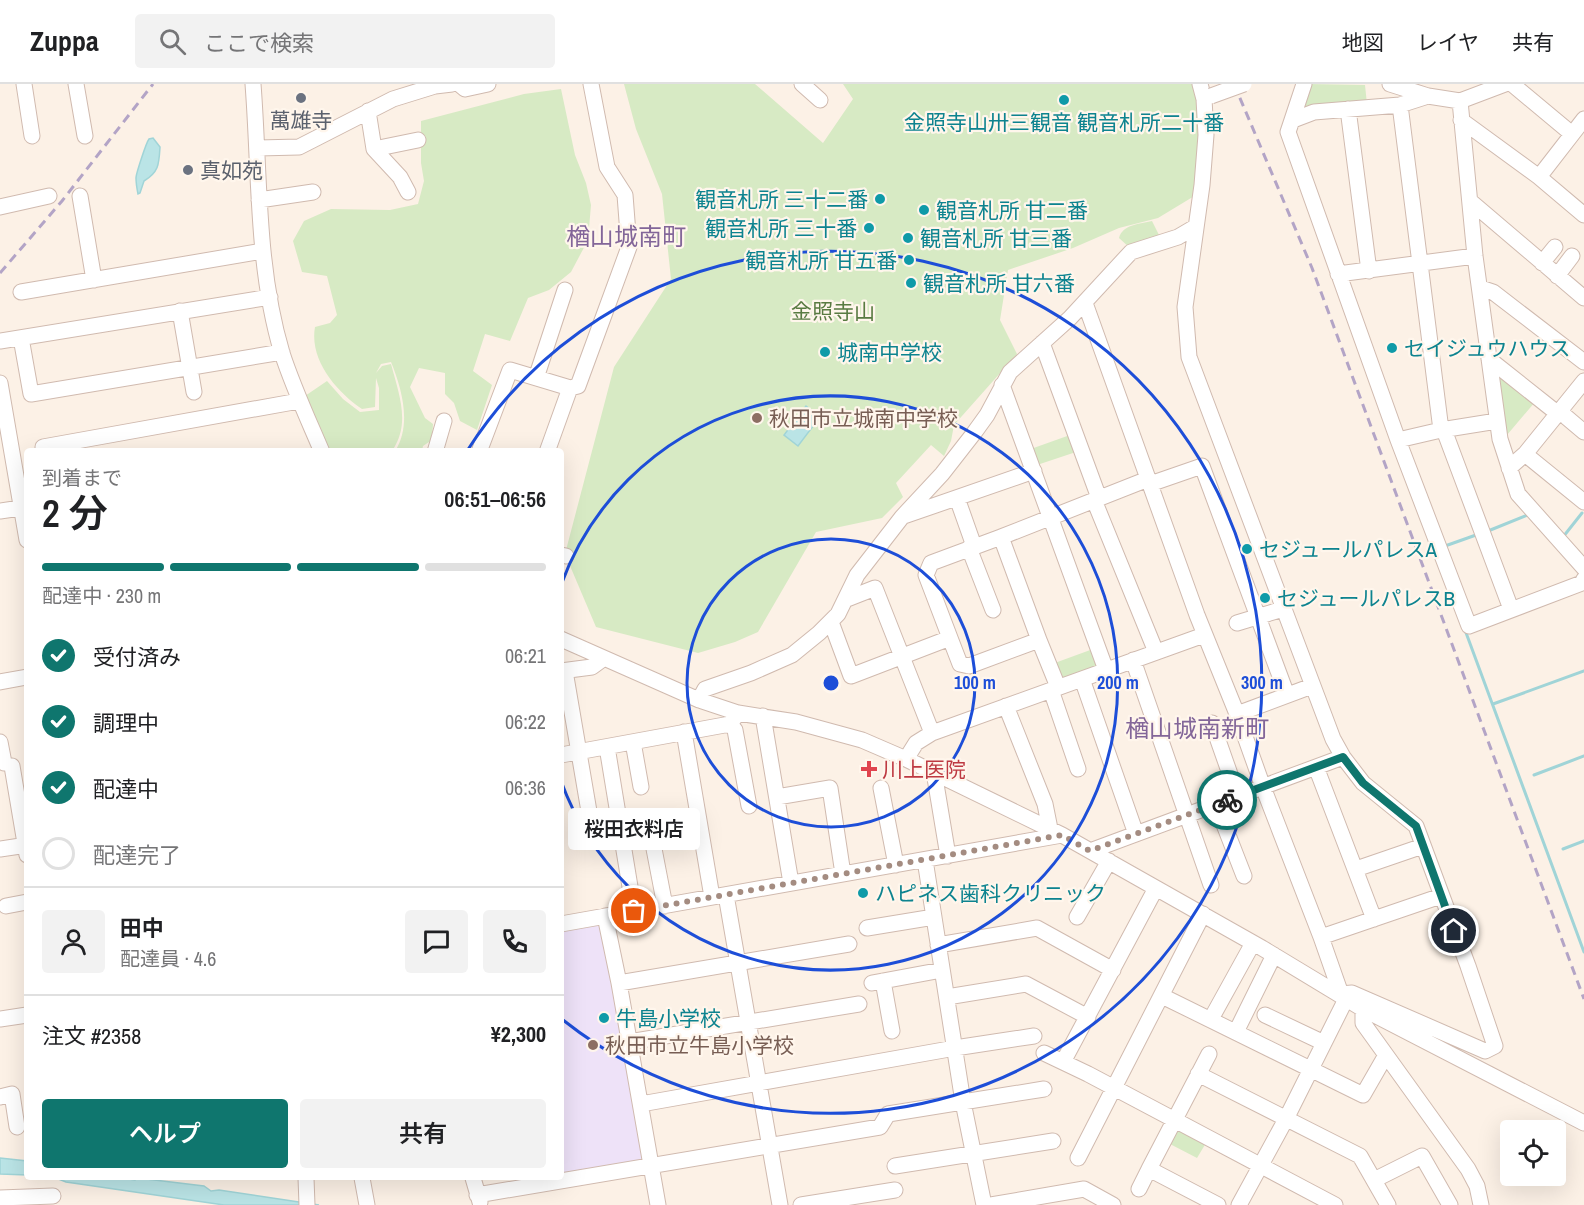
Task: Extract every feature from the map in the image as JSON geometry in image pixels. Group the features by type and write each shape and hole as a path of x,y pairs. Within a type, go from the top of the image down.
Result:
{"street":[{"path":"24,84 32,136"},
{"path":"76,84 85,136"},
{"path":"253,84 263,251 270,297 282,352 299,401 320,448"},
{"path":"258,148 299,147 393,99 435,86 452,84"},
{"path":"459,84 465,89 488,84"},
{"path":"481,448 510,370 570,388 578,386 629,247 625,195 607,167 591,84"},
{"path":"802,84 820,100"},
{"path":"1200,84 1208,98 1196,227 1185,307 1189,357 1333,740 1363,783 1416,826 1495,1046 1485,1051 1352,993 1343,996"},
{"path":"1208,98 1245,84"},
{"path":"1304,84 1288,132 1398,440 1469,626 1582,583 1584,579"},
{"path":"1393,85 1452,93 1470,91 1485,84"},
{"path":"1393,85 1428,96 1460,101 1505,84"},
{"path":"1512,84 1572,134"},
{"path":"1293,120 1314,112 1400,105 1428,96"},
{"path":"1460,101 1475,256 1497,421 1509,468 1518,494 1584,568"},
{"path":"1400,105 1419,264 1443,430 1511,609"},
{"path":"1348,109 1369,271"},
{"path":"368,111 374,149 400,177 408,192"},
{"path":"1539,177 1584,119"},
{"path":"1461,120 1583,212"},
{"path":"374,149 418,140"},
{"path":"259,200 313,192"},
{"path":"0,207 49,196"},
{"path":"80,196 94,280"},
{"path":"1470,201 1584,298"},
{"path":"699,700 705,689 792,655 831,622 847,599 857,575 902,517 942,474 987,415 1010,372 1084,303 1131,252 1178,237 1196,227"},
{"path":"1542,263 1555,248"},
{"path":"21,292 263,251"},
{"path":"1338,274 1475,256"},
{"path":"1557,276 1572,256"},
{"path":"1481,288 1493,292 1584,362"},
{"path":"536,378 565,290"},
{"path":"0,342 270,297"},
{"path":"1084,303 1204,635 1237,714 1343,996 1324,1043 1239,1205"},
{"path":"180,311 194,392"},
{"path":"21,338 31,394 282,352"},
{"path":"1042,343 1097,499 1156,652"},
{"path":"1489,359 1584,432"},
{"path":"1509,468 1525,454 1584,381"},
{"path":"0,383 24,508 0,511"},
{"path":"1002,385 1106,670"},
{"path":"548,448 570,388"},
{"path":"43,448 299,401"},
{"path":"436,448 444,421"},
{"path":"1398,440 1497,421"},
{"path":"1525,454 1584,502"},
{"path":"1039,640 969,666 960,664 926,575 931,563 1097,499 1202,466 1287,695"},
{"path":"902,517 1034,471"},
{"path":"957,498 993,610"},
{"path":"1001,537 1055,688 1078,769"},
{"path":"847,599 875,588 932,733"},
{"path":"1237,623 1283,609"},
{"path":"831,622 851,676 950,638"},
{"path":"906,759 916,743 932,733 1204,635"},
{"path":"564,640 699,700 734,718"},
{"path":"564,671 592,667 603,659"},
{"path":"1133,660 1211,885"},
{"path":"564,676 592,829"},
{"path":"0,680 24,677"},
{"path":"1082,679 1136,834"},
{"path":"1237,714 1312,686"},
{"path":"1006,706 1056,832"},
{"path":"564,754 684,732 734,718 763,716 796,722 862,740 934,772 1056,832 1203,914 1363,1009 1584,1123"},
{"path":"763,716 791,883"},
{"path":"734,718 749,806"},
{"path":"1212,723 1238,796"},
{"path":"684,732 719,896 739,963 780,1205"},
{"path":"0,742 8,764 24,839"},
{"path":"633,742 641,787"},
{"path":"607,747 634,911"},
{"path":"1090,851 1343,757"},
{"path":"1316,767 1374,919"},
{"path":"934,772 948,856"},
{"path":"777,797 830,788 843,874"},
{"path":"881,788 896,865"},
{"path":"1216,804 1244,876"},
{"path":"650,828 665,906"},
{"path":"564,923 948,856 1056,832"},
{"path":"1356,869 1423,846"},
{"path":"0,849 24,848"},
{"path":"925,860 963,1102 984,1205"},
{"path":"1077,917 1109,861"},
{"path":"1063,1062 1156,888"},
{"path":"1321,937 1441,896"},
{"path":"6,906 24,903"},
{"path":"1078,1158 1203,914"},
{"path":"605,916 620,983 658,1205"},
{"path":"867,928 934,917"},
{"path":"938,945 1037,928 1113,970"},
{"path":"1211,1019 1252,943"},
{"path":"620,983 849,944"},
{"path":"1236,1032 1274,955"},
{"path":"892,1031 877,982 942,970"},
{"path":"947,997 1026,984 1088,1017"},
{"path":"1162,996 1363,1095 1386,1055"},
{"path":"629,1042 860,1004"},
{"path":"1363,1009 1363,1023 1468,1169 1477,1186 1481,1205"},
{"path":"0,1019 24,1015"},
{"path":"1265,1015 1324,1043"},
{"path":"641,1104 1034,1036"},
{"path":"1044,1053 1335,1205"},
{"path":"1139,1189 1209,1054"},
{"path":"1198,1074 1360,1156 1388,1205"},
{"path":"474,1180 479,1200 769,1144 880,1127 888,1114 1044,1089"},
{"path":"0,1096 12,1094 17,1127"},
{"path":"894,1166 1053,1141"},
{"path":"1374,1180 1422,1156 1450,1205"},
{"path":"1149,1169 1218,1205"},
{"path":"306,1180 307,1201"},
{"path":"362,1180 367,1205"},
{"path":"991,1205 1084,1189 1113,1205"},
{"path":"801,1205 895,1190"},
{"path":"0,1198 53,1195"}],"shaded area":[{"name":"秋田市立牛島小学校","path":"605,923 646,1160 564,1174 564,930"}],"green space":[{"name":"金照寺山","path":"624,84 755,84 823,143 853,99 843,84 1198,84 1208,121 1196,195 1158,218 1119,228 1073,248 1008,270 1000,320 1017,354 954,425 951,441 944,456 931,445 896,483 903,497 882,518 816,532 758,632 735,642 698,653 596,627 565,554 614,367 671,279 662,194 636,129"},
{"path":"1308,84 1365,85 1367,104 1301,109"},
{"path":"561,89 575,155 586,183 591,205 588,240 571,272 549,290 528,298 510,341 485,334 473,371 492,385 477,430 460,421 454,403 445,394 445,373 419,368 410,387 425,418 433,424 432,440 423,448 396,448 403,430 404,407 391,362 381,364 376,373 382,366 391,364 400,398 401,430 394,448 327,448 305,396 327,381 343,399 360,412 379,410 379,388 376,378 375,407 362,409 343,394 321,363 314,339 315,327 330,323 337,315 327,276 302,272 293,241 304,221 331,209 390,210 418,204 424,181 421,163 421,121 524,94"},
{"path":"1152,221 1160,237 1130,248 1119,238 1128,227"},
{"path":"1497,376 1504,376 1535,402 1507,435"},
{"path":"1070,435 1076,452 1034,466 1028,450"},
{"path":"1093,649 1098,663 1095,670 1065,681 1057,677 1052,664"},
{"path":"1183,1130 1206,1143 1197,1158 1170,1144 1177,1131"}],"water":[{"path":"153,138 160,147 158,163 153,174 144,181 138,194 136,178 149,139"},
{"path":"806,406 820,417 798,446 784,435"},
{"path":"0,1158 24,1161 24,1175 0,1174"},
{"path":"61,1180 154,1180 204,1186 211,1191 219,1190 319,1205 224,1205"}],"waterway":[{"path":"1563,537 1582,513"},
{"path":"1488,531 1530,514"},
{"path":"1445,546 1476,535"},
{"path":"1465,630 1584,952"},
{"path":"1493,704 1584,671"},
{"path":"1534,775 1584,756"},
{"path":"1563,849 1584,841"}],"railway":[{"path":"0,273 62,201 153,84"},
{"path":"1234,84 1312,268 1584,999"}],"way so far":[{"path":"634,911 1062,835 1090,851 1227,800"}],"place":[{"name":"萬雄寺","path":"301,98"},
{"name":"金照寺山卅三観音 観音札所二十番","path":"1064,100"},
{"name":"真如苑","path":"188,170"},
{"name":"観音札所 三十二番","path":"880,199"},
{"name":"観音札所 甘二番","path":"924,210"},
{"name":"観音札所 三十番","path":"869,228"},
{"name":"観音札所 甘三番","path":"908,238"},
{"name":"観音札所 甘五番","path":"909,260"},
{"name":"観音札所 甘六番","path":"911,283"},
{"name":"セイジュウハウス","path":"1392,348"},
{"name":"城南中学校","path":"825,352"},
{"name":"秋田市立城南中学校","path":"757,418"},
{"name":"セジュールパレスA","path":"1247,549"},
{"name":"セジュールパレスB","path":"1265,598"},
{"name":"川上医院","path":"869,769"},
{"name":"ハピネス歯科クリニック","path":"863,893"},
{"name":"桜田衣料店","path":"634,911"},
{"name":"牛島小学校","path":"604,1018"},
{"name":"秋田市立牛島小学校","path":"593,1045"}],"district":[{"name":"楢山城南町","path":"626,236"},
{"name":"楢山城南新町","path":"1197,728"}],"route":[{"path":"1227,800 1343,757 1363,783 1416,826 1454,931"}]}
